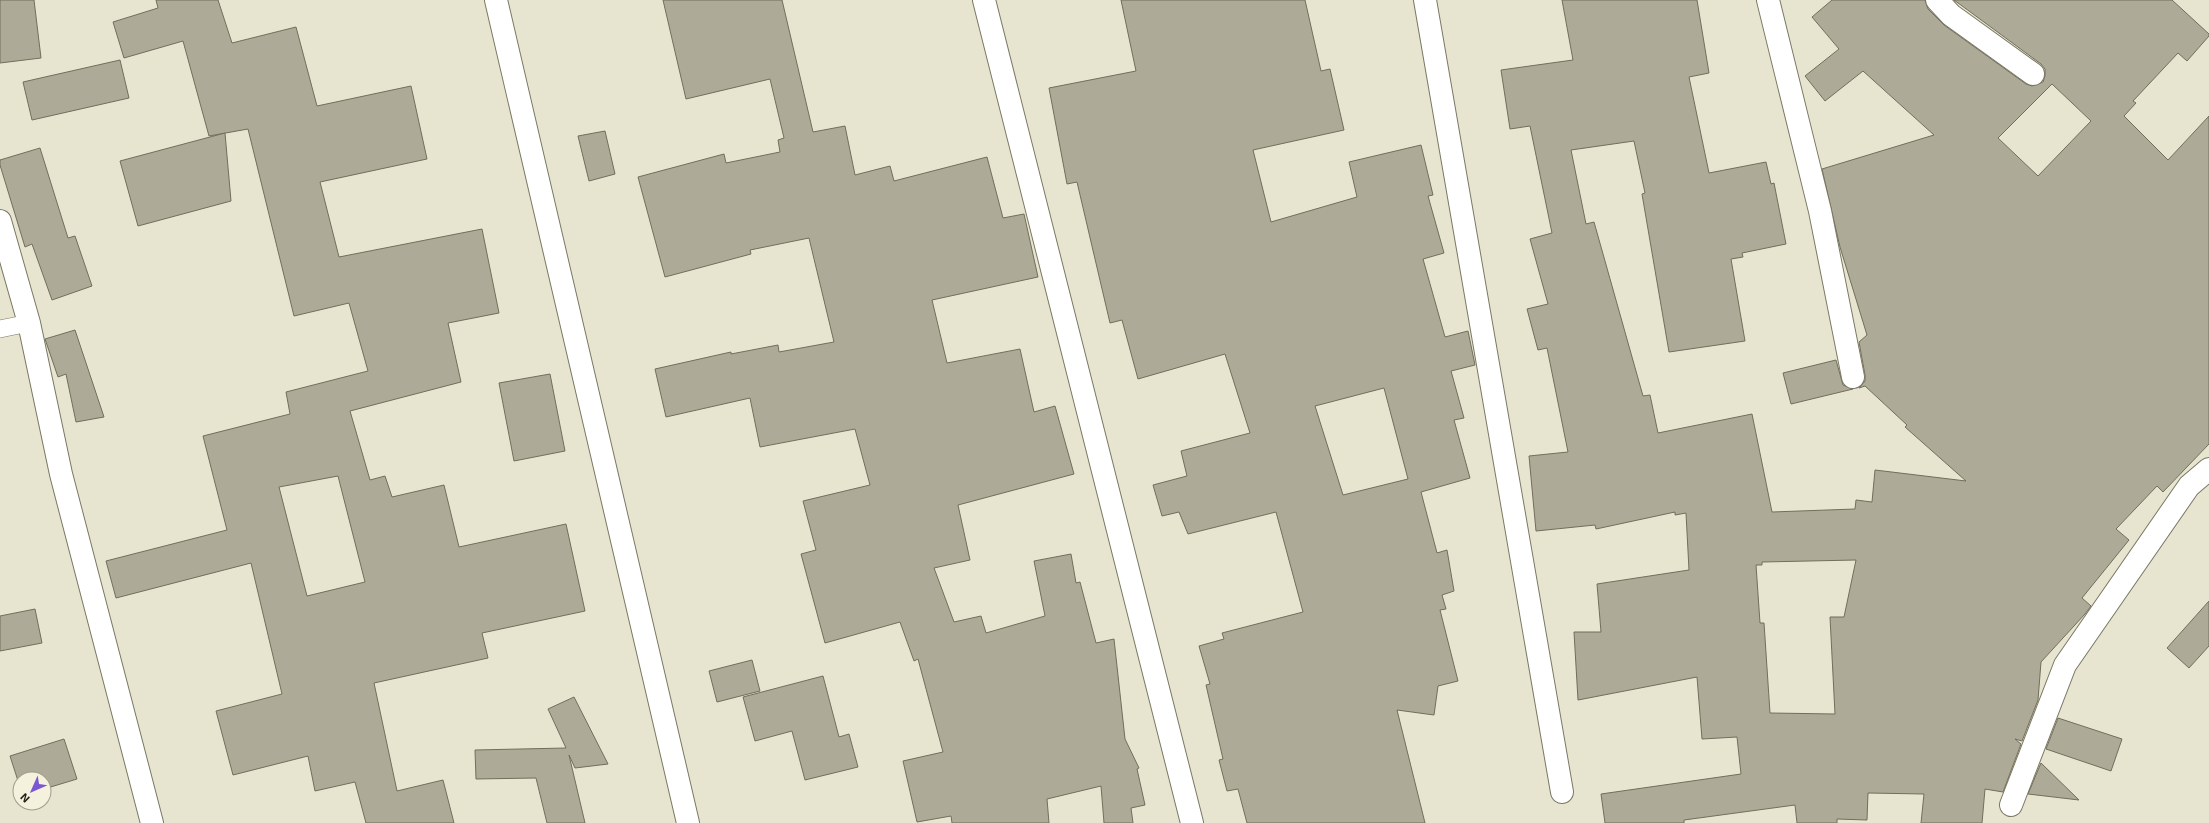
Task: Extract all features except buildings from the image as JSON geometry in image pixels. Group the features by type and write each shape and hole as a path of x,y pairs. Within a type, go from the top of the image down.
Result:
{"street":[{"path":"496,0 688,823"},
{"path":"984,0 1192,823"},
{"path":"1425,0 1562,792"},
{"path":"1768,0 1820,211 1853,377"},
{"path":"1937,0 1951,15 2034,74"},
{"path":"0,221 29,323 61,474 152,823"},
{"path":"2011,805 2065,665 2189,486 2209,469"}],"lane":[{"path":"0,329 29,323"}]}
